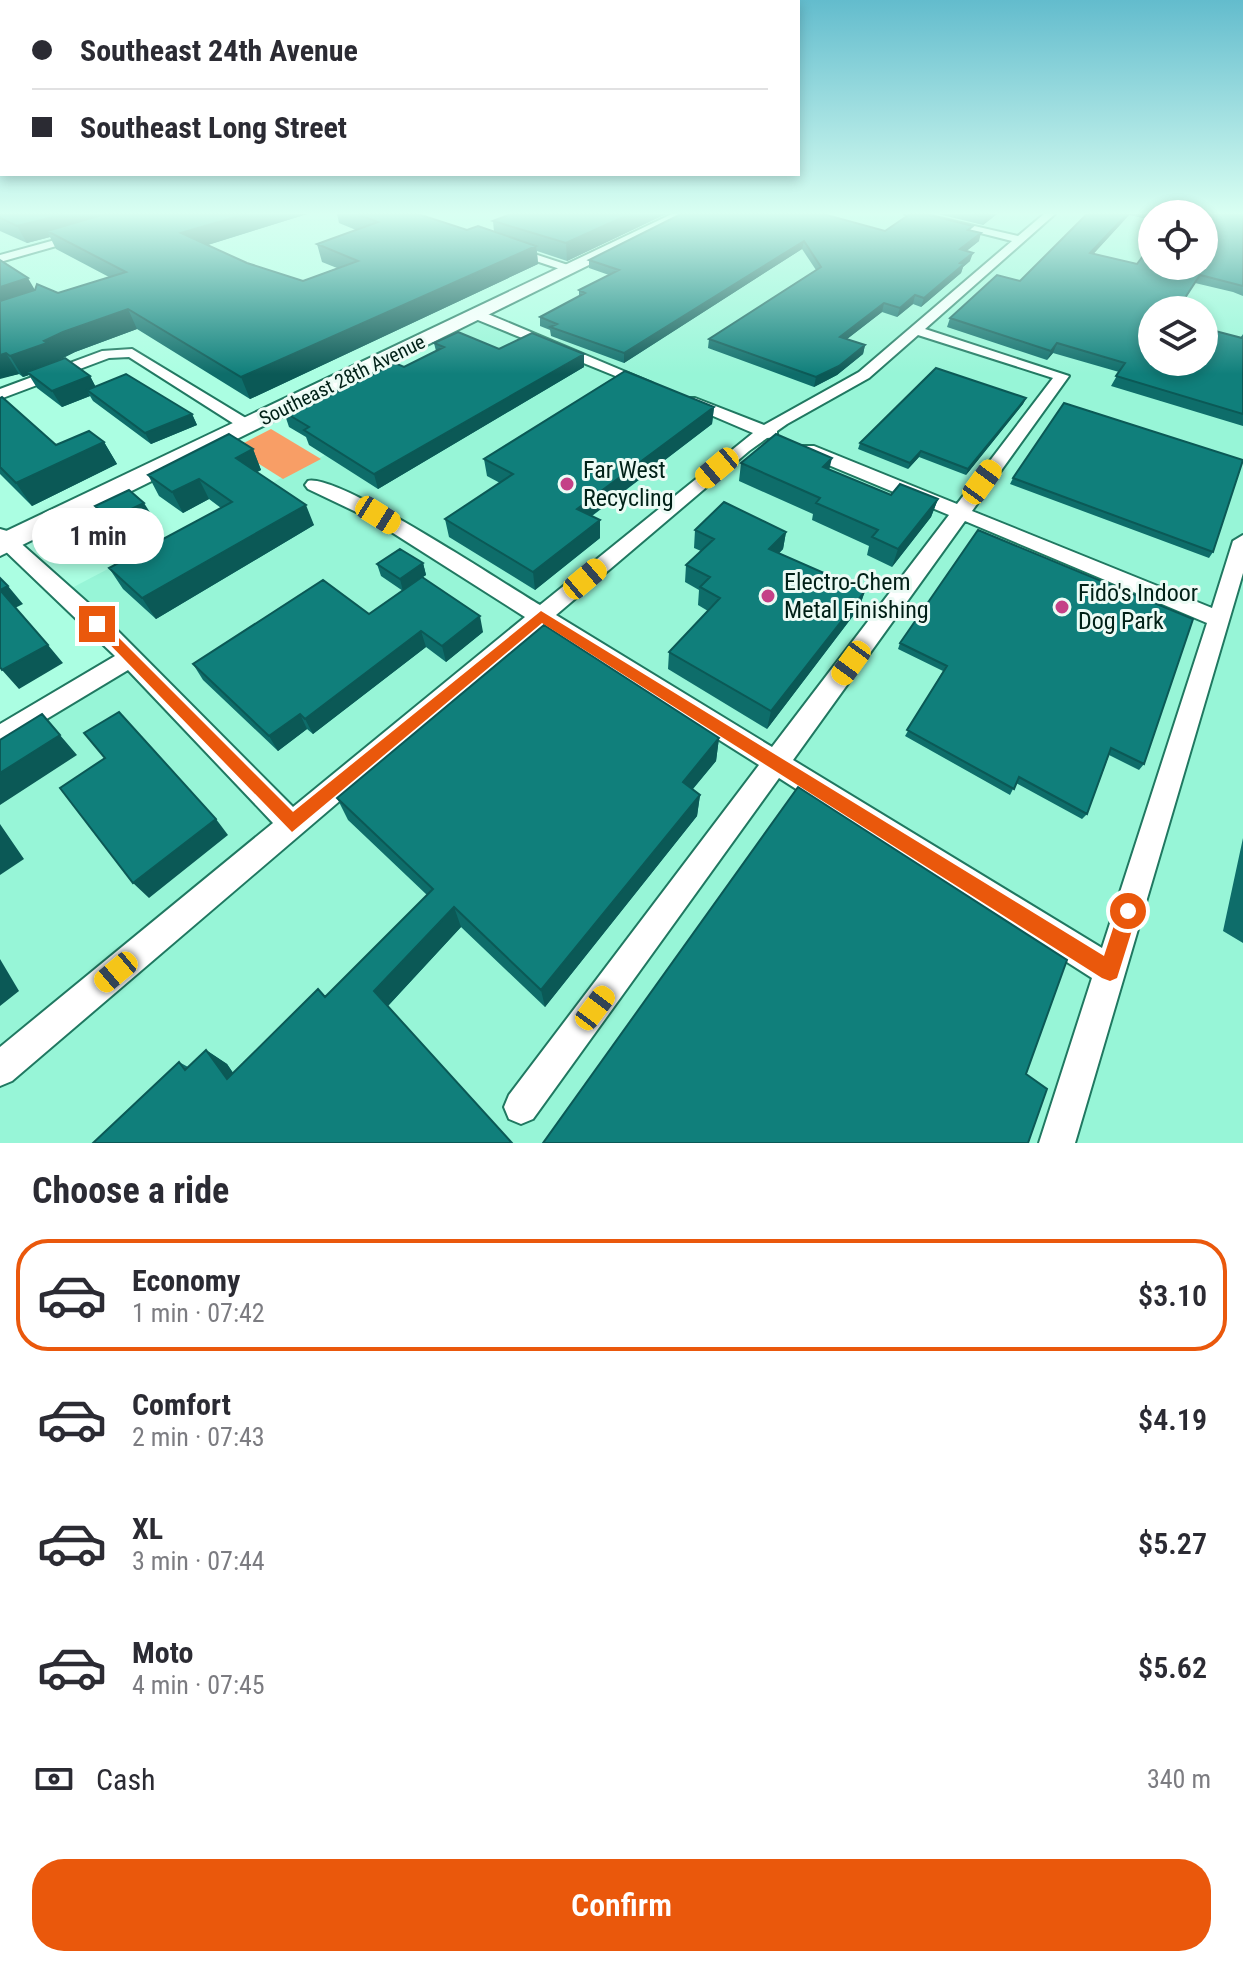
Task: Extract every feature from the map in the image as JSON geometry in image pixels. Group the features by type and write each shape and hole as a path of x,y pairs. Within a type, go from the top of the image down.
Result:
{"street":[{"path":"565,267 570,269"},
{"name":"Southeast 28th Avenue","path":"3,541 573,267"},
{"path":"0,1069 764,431 854,382 988,267"},
{"path":"478,315 1219,619"},
{"path":"521,1107 778,764 1062,376 915,330"},
{"path":"0,394 117,352 132,353 248,426"},
{"path":"314,485 378,515 1110,971"},
{"path":"3,541 130,658 292,824"},
{"path":"1057,1143 1243,541"},
{"path":"0,737 130,658"}],"shaded area":[{"path":"689,267 1138,267 1138,280 1218,280 1218,267 1243,267 1243,1143 0,1143 0,734 131,655 66,591 500,363 445,338 487,318 551,344"},
{"path":"271,429 321,459 283,479 234,448"}],"building":[{"path":"0,267 11,267 28,278 0,287"},
{"path":"117,267 261,267 303,281 341,267 488,267 241,377 128,309 63,332 44,341 47,343 10,356 6,353 0,355 0,301 35,290 37,284 58,293 126,272"},
{"path":"611,267 762,267 624,353 550,327 557,324 540,317 585,293 579,290 619,270"},
{"path":"820,267 960,267 924,298 915,295 900,308 884,303 840,337 865,345 839,366 816,377 709,339"},
{"path":"1034,267 1138,267 1138,280 1197,280 1186,296 1138,296 1138,376 1218,376 1218,332 1243,336 1243,414 1116,376 1125,363 1057,343 1051,351 950,318 997,275 1020,281"},
{"path":"1218,267 1243,267 1243,286 1218,280"},
{"path":"458,332 499,349 532,333 584,354 374,474 304,430 309,427 284,412 304,403 309,406 395,363 404,367 444,347 434,343"},
{"path":"65,358 90,376 52,391 27,372"},
{"path":"936,368 1026,398 968,469 921,451 910,463 860,443"},
{"path":"625,371 714,407 577,509 600,520 533,572 445,519 513,474 484,459"},
{"path":"126,374 192,414 145,433 87,390"},
{"path":"2,397 56,445 89,431 104,442 16,483 0,467"},
{"path":"1064,403 1243,460 1213,552 1013,478"},
{"path":"229,434 253,449 236,458 306,505 142,598 109,568 232,502 199,479 172,492 148,475"},
{"path":"776,434 832,458 823,467 891,495 900,484 938,499 898,549 872,537 878,530 816,503 820,498 741,463"},
{"path":"129,490 144,503 110,519 95,506"},
{"path":"724,502 786,532 769,549 865,591 771,711 669,652 720,598 700,587 710,577 686,565 714,539 695,530"},
{"path":"978,530 1193,619 1144,764 1111,748 1087,814 1019,777 1014,789 907,730 947,666 900,643"},
{"path":"400,549 423,563 400,579 377,564"},
{"path":"422,577 480,616 442,646 421,631 305,719 300,714 269,736 193,664 323,580 369,614"},
{"path":"0,578 8,586 0,590"},
{"path":"0,590 48,645 2,670 0,667"},
{"path":"544,625 719,738 683,782 700,795 541,990 454,907 374,991 512,1143 93,1143 179,1062 185,1070 206,1050 227,1079 318,989 325,997 433,889 337,798"},
{"path":"119,712 216,819 133,883 60,788 105,758 84,733"},
{"path":"42,714 60,735 0,773 0,740"},
{"path":"798,787 1067,960 1026,1074 1047,1089 1028,1143 543,1143"}],"place":[{"name":"Far West Recycling","path":"567,484"},
{"name":"Electro-Chem Metal Finishing","path":"768,596"},
{"name":"Fido's Indoor Dog Park","path":"1062,607"}],"route":[{"path":"97,624 292,824 541,616 1110,971 1128,911"}]}
